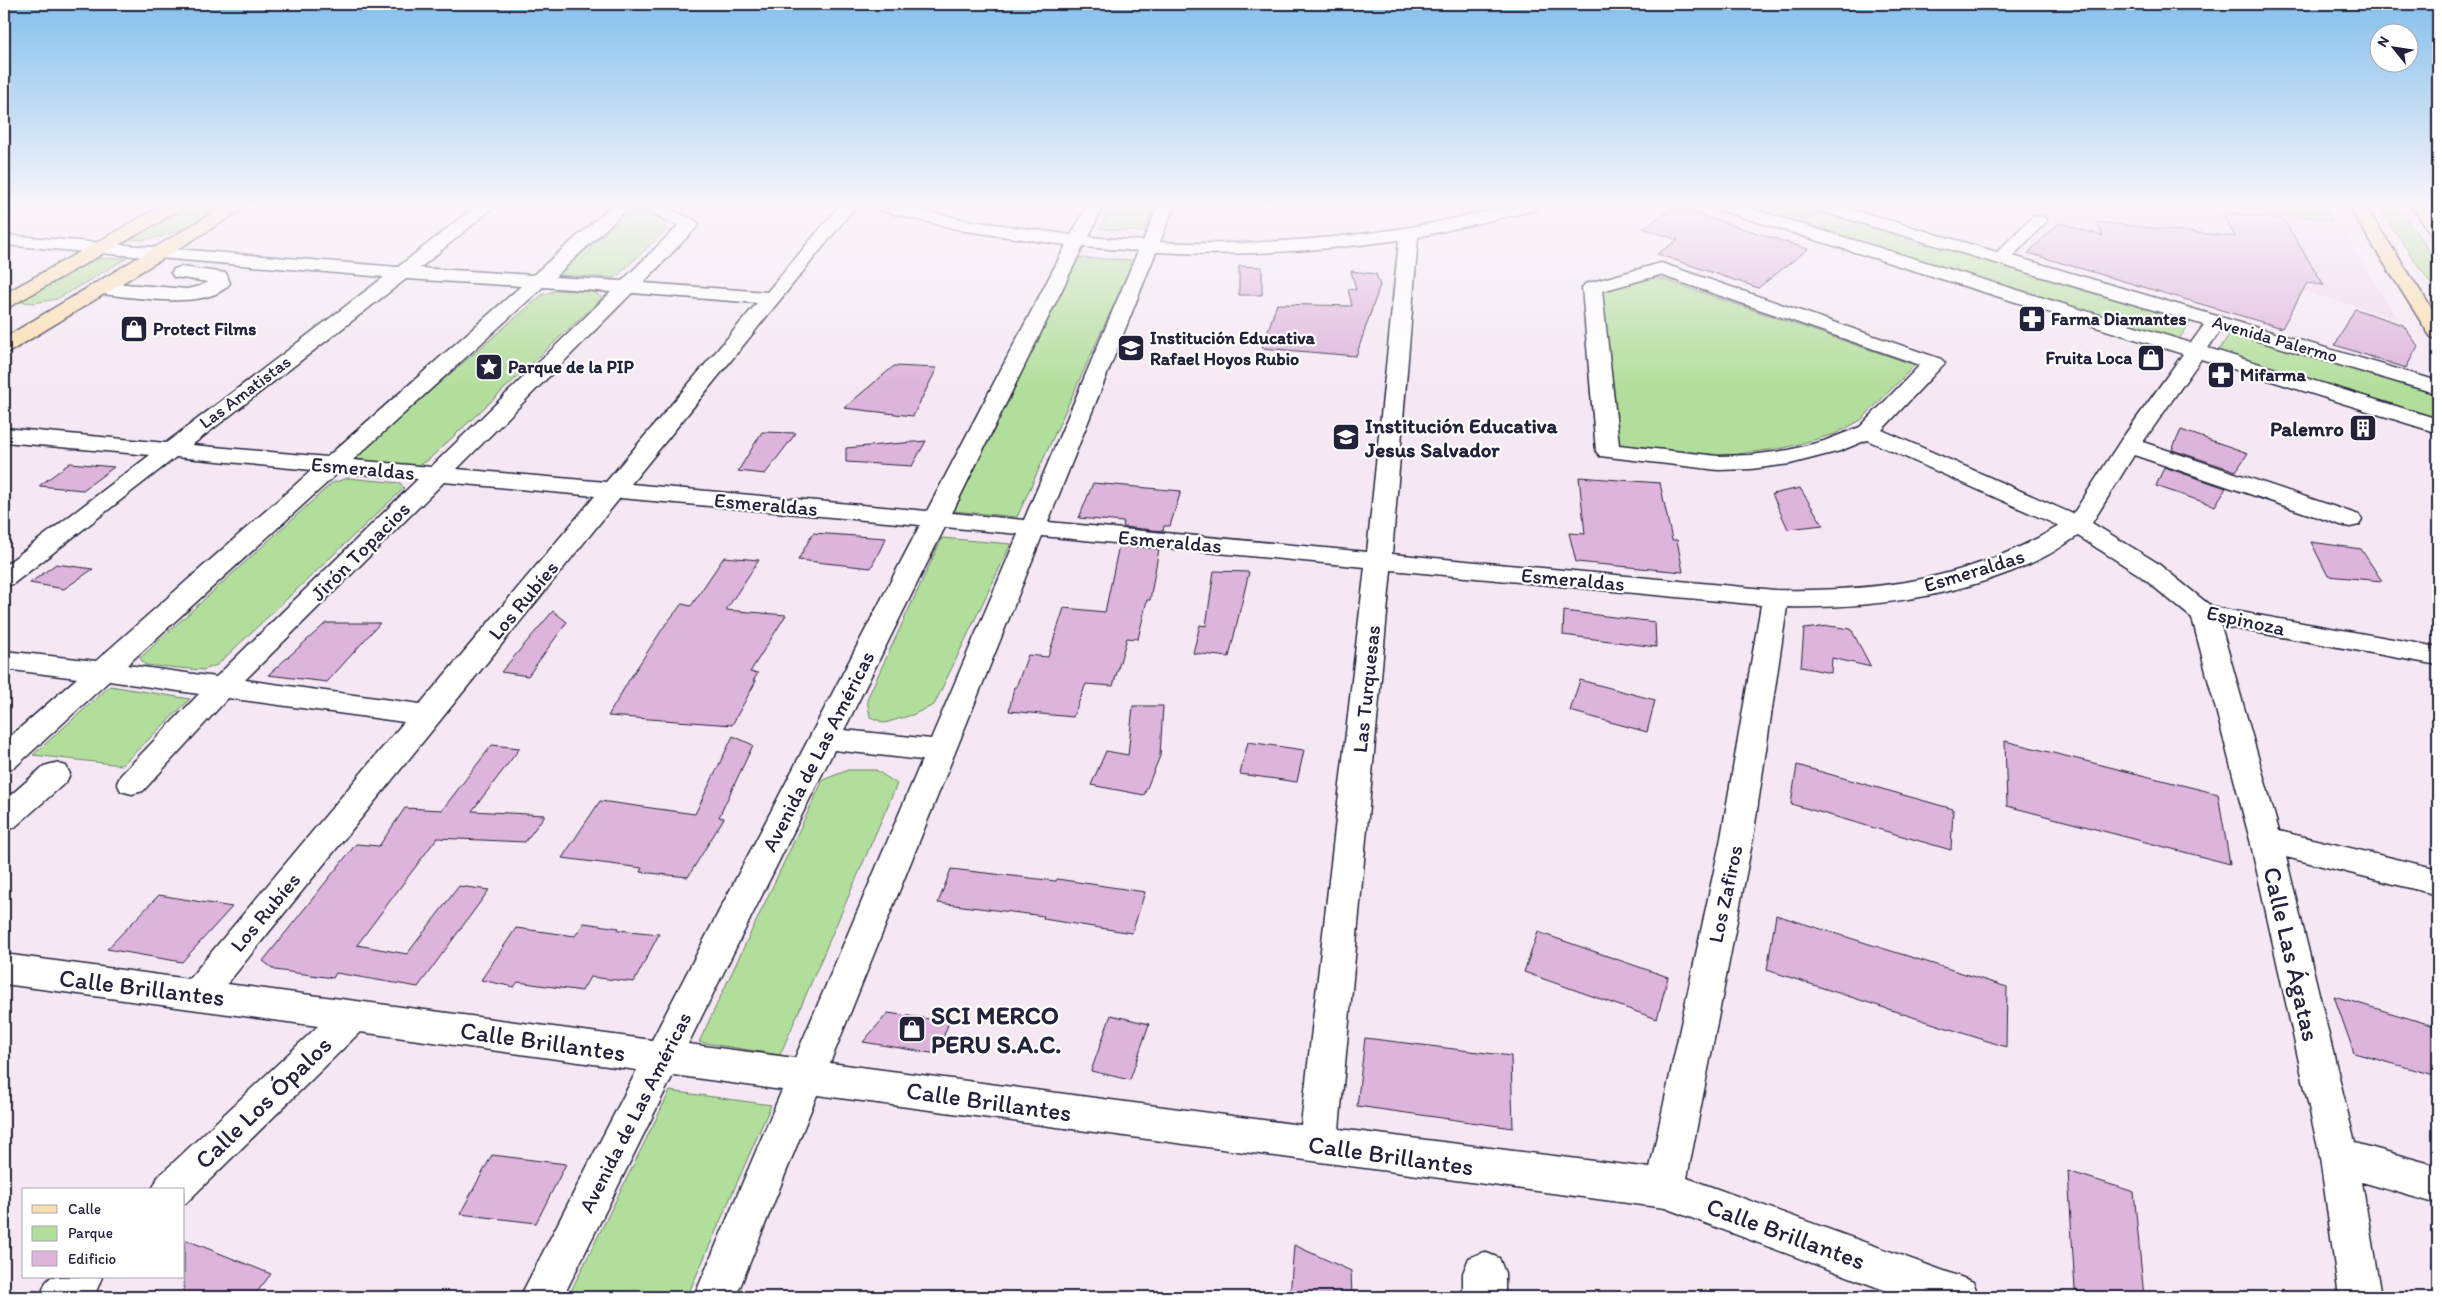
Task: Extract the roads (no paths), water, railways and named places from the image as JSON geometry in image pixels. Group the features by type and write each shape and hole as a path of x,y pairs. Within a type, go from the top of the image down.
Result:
{"main road":[{"path":"4,302 65,267"},
{"path":"9,344 136,267"},
{"path":"2396,267 2438,332"},
{"path":"4,315 19,314 26,320 24,327 9,344"}],"street":[{"path":"170,267 181,273 200,267"},
{"path":"100,288 193,295 206,291 220,282 219,278 203,267"},
{"path":"325,267 772,298"},
{"name":"Las Amatistas","path":"4,578 410,267"},
{"path":"4,759 553,267"},
{"name":"Jirón Topacios","path":"132,783 222,687 648,267"},
{"name":"Los Rubíes","path":"197,994 798,267"},
{"name":"Avenida de Las Américas","path":"541,1297 1064,267"},
{"path":"715,1297 1142,267"},
{"name":"Las Turquesas","path":"1318,1145 1379,560 1406,267"},
{"name":"Avenida Palermo","path":"1923,267 2438,426"},
{"name":"Avenida Palermo","path":"2030,267 2438,388"},
{"path":"1661,269 1934,363 1868,432 1832,446 1790,457 1751,462 1718,463 1608,452 1592,288 1661,269"},
{"name":"Esmeraldas","path":"4,435 936,519 1775,598 1817,599 1877,595 1940,584 1989,570 2034,552 2078,525 2129,445 2194,350 2216,322"},
{"name":"Espinoza","path":"1868,432 2078,525 2147,568 2204,614 2438,656"},
{"path":"2129,445 2350,520"},
{"name":"Los Zafiros","path":"1665,1189 1737,838 1775,598"},
{"name":"Calle Las Ágatas","path":"2204,614 2266,840 2339,1157 2360,1297"},
{"path":"4,660 103,670 428,714"},
{"path":"825,738 941,751"},
{"path":"4,819 55,774"},
{"path":"2266,840 2438,882"},
{"name":"Calle Brillantes","path":"4,969 1318,1145 1665,1189 1958,1297"},
{"name":"Calle Los Ópalos","path":"174,1188 354,1015"},
{"path":"2339,1157 2438,1185"},
{"path":"61,1297 80,1278"}],"place":[{"name":"Farma Diamantes","path":"2032,319"},
{"name":"Protect Films","path":"134,329"},
{"name":"Institución Educativa Rafael Hoyos Rubio","path":"1131,348"},
{"name":"Fruita Loca","path":"2151,358"},
{"name":"Parque de la PIP","path":"489,367"},
{"name":"Mifarma","path":"2221,375"},
{"name":"Palemro","path":"2363,428"},
{"name":"Institución Educativa Jesus Salvador","path":"1346,437"},
{"name":"SCI MERCO PERU S.A.C.","path":"912,1029"}]}
